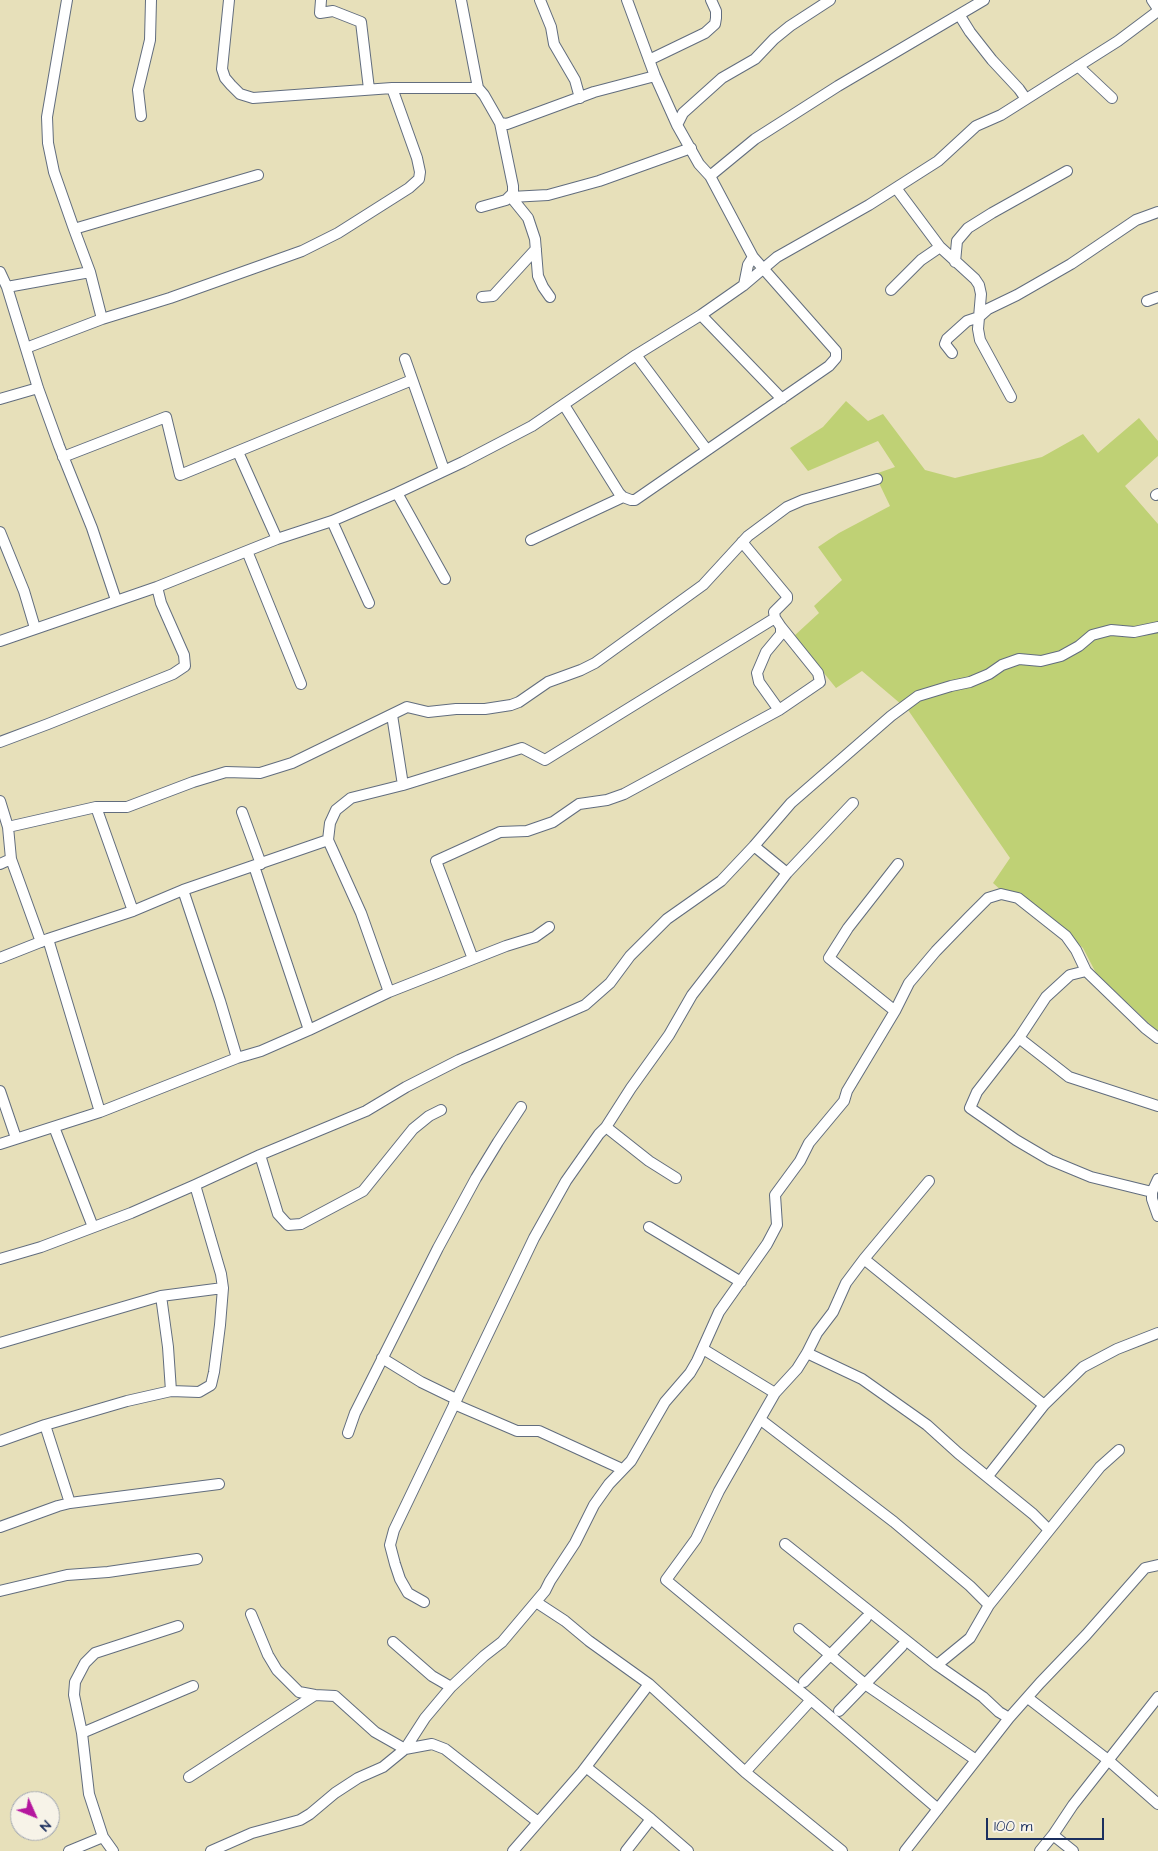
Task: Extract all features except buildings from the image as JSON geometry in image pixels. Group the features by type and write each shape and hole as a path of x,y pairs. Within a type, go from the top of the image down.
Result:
{"street":[{"path":"67,0 47,117 48,143 54,172 90,272 102,319"},
{"path":"141,116 138,90 150,40 151,0"},
{"path":"230,0 222,69 225,78 240,94 253,98 369,89 478,88"},
{"path":"321,0 320,13 333,11 361,22 369,89"},
{"path":"461,0 478,88 500,123 513,186 511,197 528,218 536,249 538,276 550,297"},
{"path":"540,0 551,27 554,44 575,80 580,98"},
{"path":"564,406 623,496 635,500 829,366 836,358 836,351 754,258 710,176 699,164 677,125 655,76 627,0"},
{"path":"649,60 710,29 715,24 716,18 716,11 711,0"},
{"path":"677,125 683,113 716,83 755,60 774,39 790,26 830,0"},
{"path":"710,176 755,140 838,86 960,16 984,0"},
{"path":"0,641 157,587 277,539 332,521 397,493 532,426 564,406 636,355 744,285 777,257 896,188 938,161 971,130 1001,115 1118,41 1158,10 1152,0"},
{"path":"960,16 986,53 1026,99"},
{"path":"1078,66 1112,98"},
{"path":"500,123 507,124 602,90 655,76"},
{"path":"26,348 102,319 170,298 302,251 372,214 419,179 420,172 417,158 392,88"},
{"path":"481,207 511,197 548,195 599,181 690,148"},
{"path":"955,262 957,241 968,228 1067,171"},
{"path":"74,230 258,175"},
{"path":"896,188 940,247 975,279 979,285 981,294 978,329 980,340 1011,397"},
{"path":"952,353 945,344 947,339 967,321 979,317 988,309 1071,264 1136,220 1158,212"},
{"path":"891,290 921,260 940,247"},
{"path":"482,297 493,296 536,249"},
{"path":"744,285 748,265 754,258"},
{"path":"0,272 7,287 38,388 63,457 92,528 116,600"},
{"path":"7,287 90,272"},
{"path":"1147,301 1158,297"},
{"path":"700,315 782,399"},
{"path":"636,355 707,450"},
{"path":"404,359 444,470"},
{"path":"63,457 166,417 180,475 412,380"},
{"path":"0,400 38,388"},
{"path":"238,452 277,539"},
{"path":"8,827 96,807 127,807 193,782 226,772 260,772 292,763 407,707 428,712 484,709 519,702 548,682 596,663 703,585 748,536 787,507 803,500 877,479"},
{"path":"397,493 445,579"},
{"path":"532,540 623,496"},
{"path":"332,521 369,603"},
{"path":"0,532 2,545 24,590 35,628"},
{"path":"473,959 436,861 500,832 527,831 553,822 579,804 607,800 624,794 779,710 820,682 818,673 774,618 774,612 787,599 787,596 742,542"},
{"path":"247,551 301,684"},
{"path":"0,742 173,674 185,666 184,655 161,602 157,587"},
{"path":"389,992 361,913 328,840 330,823 336,810 351,798 402,785 522,748 545,760 774,618"},
{"path":"779,710 759,682 757,673 766,652 781,634 781,627"},
{"path":"0,1260 41,1248 195,1185 366,1110 459,1060 585,1004 610,983 630,956 667,919 721,881 791,803 918,696 970,682 989,674 1002,665 1019,659 1041,661 1061,656 1079,646 1092,635 1111,630 1134,632 1158,627"},
{"path":"392,715 402,785"},
{"path":"0,801 8,827 11,859 44,941 100,1112"},
{"path":"424,1602 408,1593 394,1564 390,1545 394,1530 534,1238 566,1181 598,1134 606,1127 669,1035 692,995 787,874 853,803"},
{"path":"96,807 133,911"},
{"path":"242,812 309,1030"},
{"path":"0,958 133,911 183,890 328,840"},
{"path":"754,846 787,874"},
{"path":"0,864 11,859"},
{"path":"895,1010 829,958 848,928 898,864"},
{"path":"183,890 237,1058"},
{"path":"211,1851 252,1833 300,1820 358,1778 383,1767 405,1749 425,1718 451,1687 502,1642 546,1591 550,1581 568,1556 594,1504 609,1484 631,1461 666,1402 690,1373 719,1312 767,1244 777,1225 775,1195 800,1161 809,1143 844,1101 847,1091 909,983 936,951 988,898 1001,894 1018,898 1066,936 1076,950 1086,971 1145,1028 1158,1038"},
{"path":"0,1144 100,1112 237,1058 262,1051 389,992 535,937 549,927"},
{"path":"1086,971 1070,976 1046,997 1019,1038 977,1092 970,1108 1016,1140 1050,1160 1092,1177 1152,1192"},
{"path":"1019,1038 1069,1077 1158,1106"},
{"path":"0,1092 16,1138"},
{"path":"348,1433 355,1413 382,1358 476,1178 521,1107"},
{"path":"260,1155 278,1214 288,1224 301,1224 363,1191 413,1129 429,1116 441,1110"},
{"path":"54,1126 93,1227"},
{"path":"606,1127 649,1161 676,1178"},
{"path":"1158,1179 1152,1192 1152,1199 1158,1216"},
{"path":"929,1181 846,1283 833,1312 817,1333 797,1369 775,1394 719,1491 696,1540 666,1580 811,1700 938,1809"},
{"path":"0,1441 45,1425 143,1396 171,1391 199,1392 211,1385 220,1325 223,1288 222,1274 195,1185"},
{"path":"649,1227 741,1282"},
{"path":"864,1259 1044,1405"},
{"path":"0,1343 161,1296 223,1288"},
{"path":"161,1296 168,1346 171,1391"},
{"path":"988,1476 1044,1405 1084,1368 1117,1349 1158,1333"},
{"path":"703,1349 775,1394"},
{"path":"807,1353 862,1379 927,1425 1049,1530"},
{"path":"382,1358 455,1402 517,1431 539,1431 622,1469"},
{"path":"761,1420 894,1522 970,1586 989,1605"},
{"path":"45,1425 70,1503"},
{"path":"937,1665 970,1638 989,1605 1100,1467 1119,1450"},
{"path":"0,1527 70,1503 219,1484"},
{"path":"785,1544 937,1665 1009,1718"},
{"path":"0,1591 67,1575 108,1572 197,1559"},
{"path":"904,1851 1009,1718 1040,1683 1086,1635 1145,1568 1158,1566"},
{"path":"536,1602 565,1621 589,1641 649,1684 745,1772 842,1851"},
{"path":"251,1614 268,1656 277,1670 299,1692 336,1696 375,1732 405,1749 432,1744 445,1749 538,1822"},
{"path":"804,1682 866,1618"},
{"path":"113,1851 103,1837 90,1794 82,1733 74,1695 75,1682 85,1663 95,1653 178,1626"},
{"path":"799,1629 865,1684 976,1760"},
{"path":"393,1642 432,1676 451,1687"},
{"path":"839,1711 902,1646"},
{"path":"513,1851 584,1770 649,1684"},
{"path":"82,1733 193,1686"},
{"path":"189,1777 315,1695"},
{"path":"1040,1851 1158,1697"},
{"path":"1028,1698 1108,1760 1158,1804"},
{"path":"745,1772 811,1700"},
{"path":"584,1770 651,1819 688,1851"},
{"path":"626,1851 651,1819"},
{"path":"1052,1834 1073,1851"},
{"path":"69,1851 103,1837"}],"green space":[{"path":"846,401 868,421 883,414 925,470 955,478 1042,457 1083,434 1098,453 1139,418 1158,441 1158,456 1125,486 1158,524 1158,1032 1096,973 1083,948 1021,893 1003,892 993,883 1010,858 908,710 862,671 836,688 794,636 819,613 814,606 842,580 818,547 839,533 890,506 879,483 878,473 895,467 878,441 808,471 790,448 823,427"}]}
